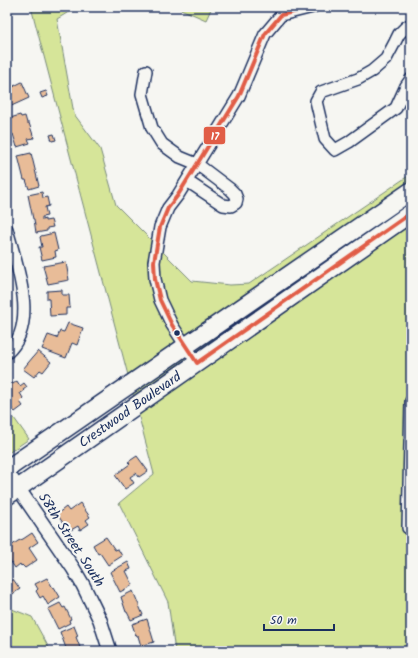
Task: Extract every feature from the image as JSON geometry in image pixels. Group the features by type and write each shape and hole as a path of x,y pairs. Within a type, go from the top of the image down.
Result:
{"main road":[{"name":"Crestwood Boulevard","path":"7,469 411,191"},
{"name":"Crestwood Boulevard","path":"12,493 411,213"}],"street":[{"path":"197,363 172,325 160,300 155,279 154,262 160,227 168,208 187,181 239,96 265,34 281,15 313,7"},
{"path":"411,24 399,34 386,59 372,71 358,79 321,92 316,101 325,139 335,150 349,142 396,108 406,86 411,79"},
{"path":"146,71 142,94 152,128 162,144 180,157 197,164 235,194 237,199 236,203 231,206 223,205 187,181"},
{"path":"7,229 21,282 24,301 23,320 19,336 7,352"},
{"path":"408,528 411,401"},
{"name":"58th Street South","path":"7,472 12,493 73,568 83,585 100,620 110,651"}],"green space":[{"path":"31,7 77,7 57,19 74,114 100,149 116,205 192,281 230,285 249,284 411,174 411,651 175,651 168,602 119,503 154,474"},
{"path":"176,7 212,7 206,20"},
{"path":"7,418 14,418 29,439 7,454"},
{"path":"7,607 32,617 50,651 7,651"}],"building":[{"path":"7,76 14,87 22,82 29,98 7,108"},
{"path":"46,91 48,96 42,98 40,93"},
{"path":"20,115 21,117 25,116 34,138 28,139 30,143 17,147 13,134 10,135 7,126 7,119"},
{"path":"54,134 56,140 52,141 50,135"},
{"path":"31,153 39,186 29,189 26,180 24,180 18,156"},
{"path":"42,192 43,198 47,197 49,206 45,207 47,216 42,217 42,220 51,220 53,227 47,228 47,231 36,233 28,195"},
{"path":"54,233 58,250 55,251 56,257 42,260 39,247 42,247 40,237"},
{"path":"66,262 69,280 48,284 43,266"},
{"path":"62,290 62,295 69,295 70,308 66,308 66,315 50,316 47,291"},
{"path":"68,323 83,328 77,345 72,343 66,358 42,349 48,335 57,338 60,331 64,332"},
{"path":"38,351 51,362 43,372 40,370 34,377 23,369"},
{"path":"10,380 13,384 17,381 20,386 24,383 27,387 20,393 23,398 20,402 23,406 15,412 7,403 7,382"},
{"path":"137,456 148,471 139,477 136,473 130,477 134,483 125,489 115,475 130,464 128,462"},
{"path":"80,503 90,517 86,520 89,524 80,530 78,526 71,530 65,522 63,523 57,514 66,507 69,511"},
{"path":"32,533 38,542 29,548 37,560 25,568 20,564 15,568 7,556 7,549"},
{"path":"106,537 115,550 118,549 122,556 108,565 100,553 98,554 93,545"},
{"path":"128,562 131,569 126,571 133,585 120,592 110,572"},
{"path":"47,578 60,597 48,605 43,596 40,598 36,591 38,589 35,584"},
{"path":"13,579 20,589 8,597 7,583"},
{"path":"133,591 143,615 131,620 126,612 121,597"},
{"path":"60,603 63,608 65,607 71,619 69,620 70,623 58,629 48,609"},
{"path":"147,619 154,642 141,646 132,624"},
{"path":"74,626 81,650 67,651 60,632"}],"transit line":[{"name":"17","path":"313,7 281,15 265,34 239,96 178,195 168,208 160,227 154,262 155,279 160,300 172,325 197,363 411,213"}]}
